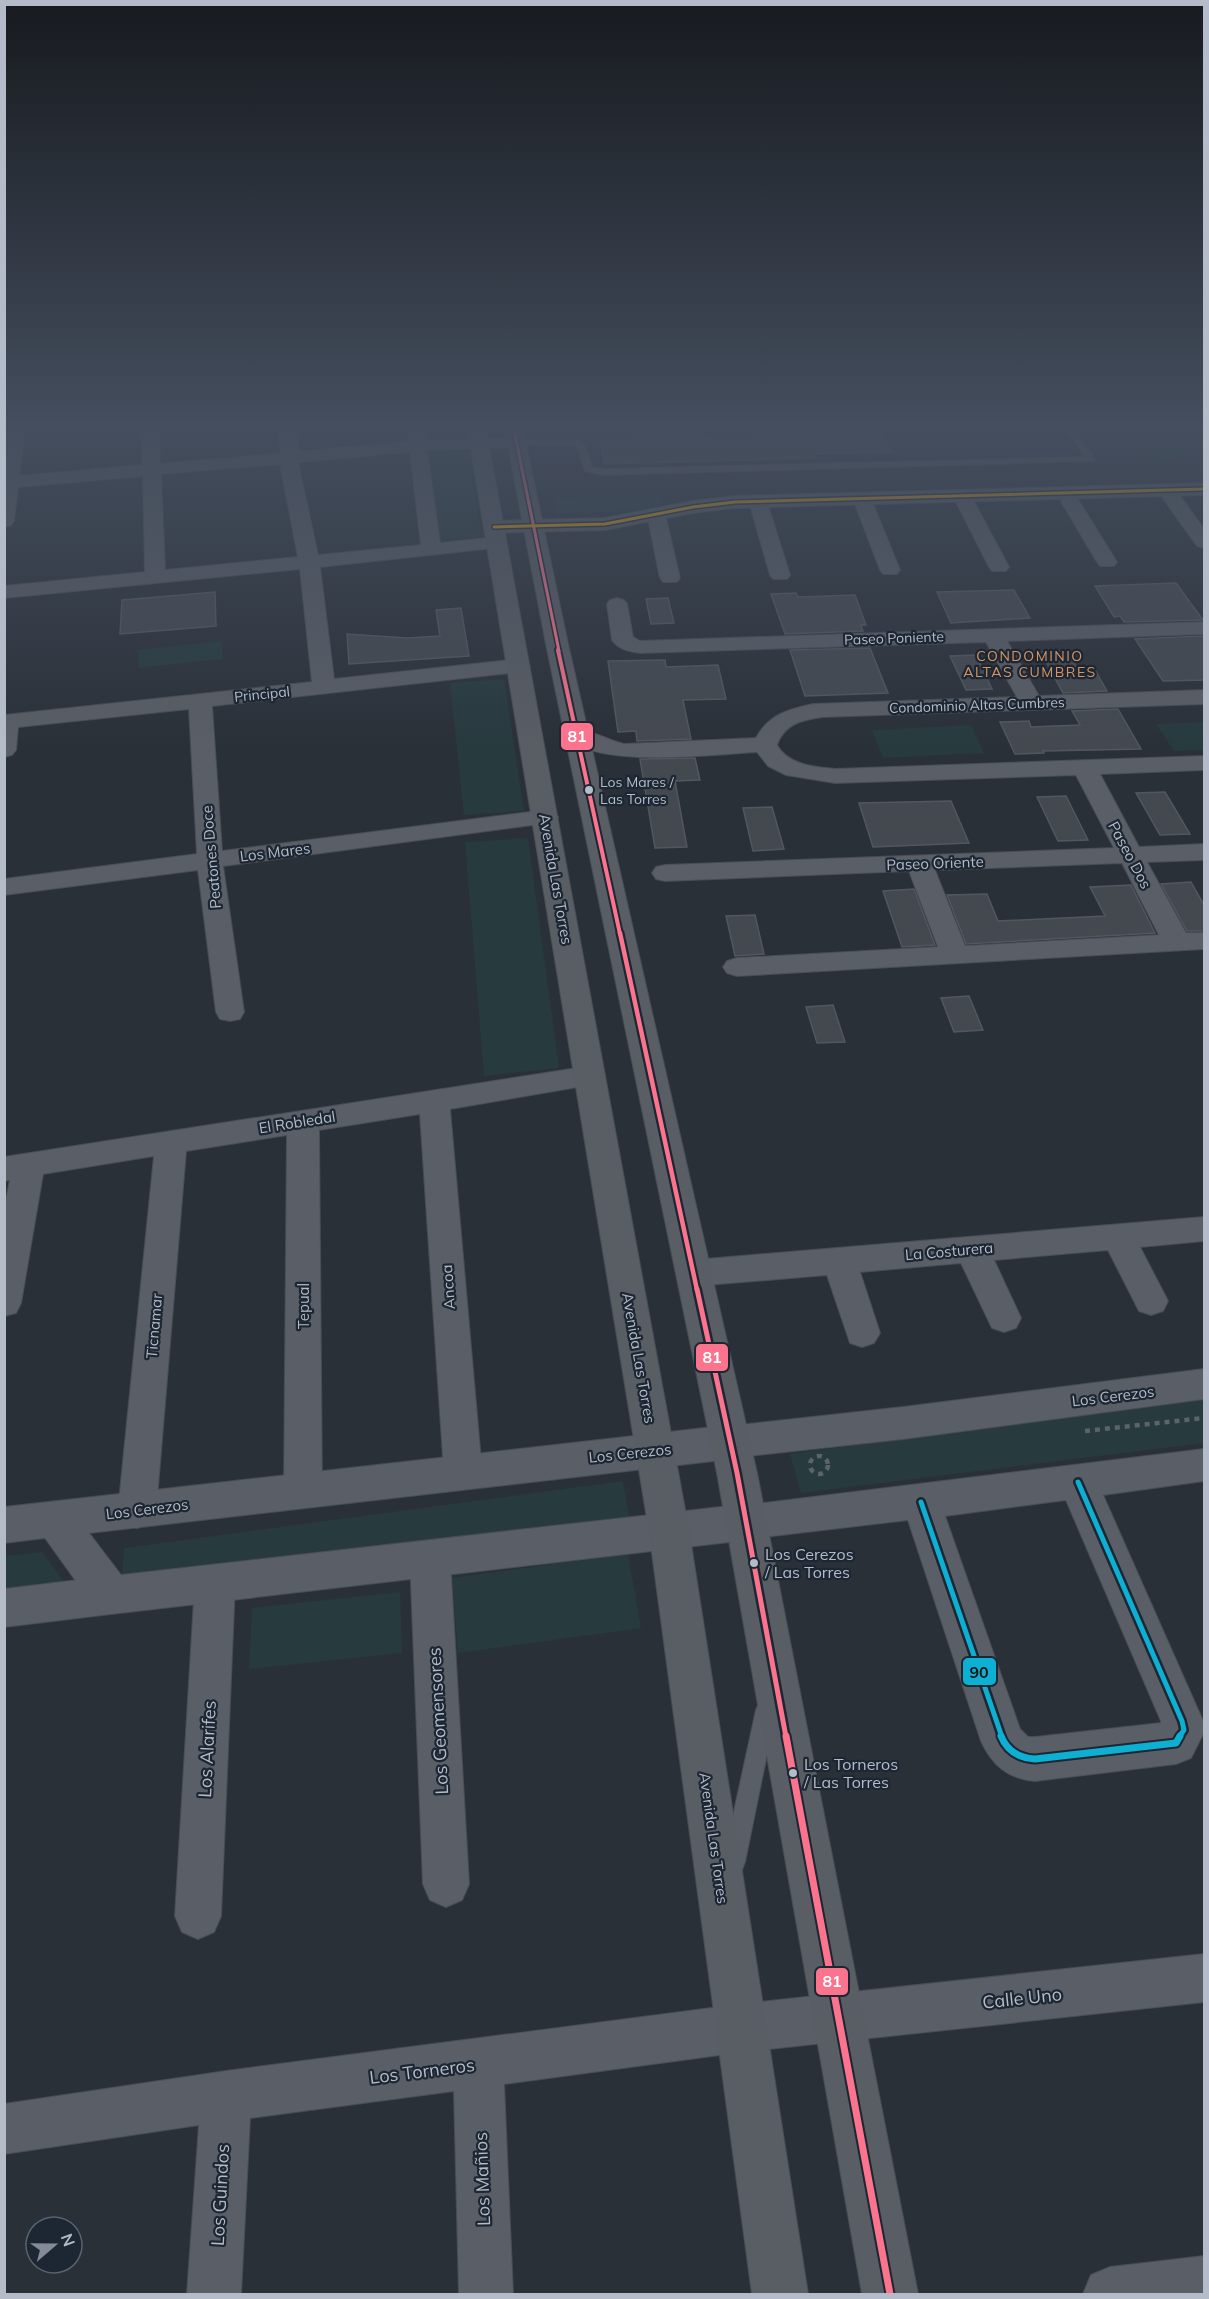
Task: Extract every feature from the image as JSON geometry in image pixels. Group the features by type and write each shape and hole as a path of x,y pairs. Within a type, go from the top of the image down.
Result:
{"main road":[{"name":"Avenida Las Torres","path":"533,532 586,770 569,838 590,1076 669,1530 780,2295"},
{"name":"Avenida Las Torres","path":"495,535 517,656 694,1273 747,1522 890,2295"},
{"path":"517,656 537,642 557,644"}],"street":[{"path":"154,532 155,577"},
{"path":"303,532 309,561 324,687"},
{"path":"429,532 431,549"},
{"path":"4,592 431,549 506,532"},
{"path":"660,532 670,578"},
{"path":"767,532 780,575"},
{"path":"875,532 890,570"},
{"path":"981,532 999,567"},
{"path":"1089,532 1107,562"},
{"name":"Paseo Poniente","path":"617,604 623,640 635,646 1204,628"},
{"path":"993,635 1032,703"},
{"name":"Principal","path":"6,721 324,687 517,656"},
{"name":"Condominio Altas Cumbres","path":"765,745 775,726 789,718 810,712 1204,698"},
{"name":"Peatones Doce","path":"200,700 212,893 230,1012"},
{"path":"4,750 6,721"},
{"path":"578,735 596,744 624,751 765,745 773,757 787,766 804,772 835,776 1204,763"},
{"path":"586,770 599,761 624,751"},
{"name":"Paseo Dos","path":"1084,767 1177,943"},
{"name":"Los Mares","path":"4,887 210,860 569,838"},
{"name":"Paseo Oriente","path":"665,873 1204,852"},
{"path":"919,863 955,955"},
{"path":"737,967 1204,942"},
{"name":"El Robledal","path":"17,1167 590,1076"},
{"name":"Ancoa","path":"434,1101 463,1472"},
{"name":"Tepual","path":"303,1121 303,1491"},
{"name":"Ticnamar","path":"137,1510 171,1142"},
{"path":"4,1303 17,1167"},
{"name":"La Costurera","path":"694,1273 1204,1229"},
{"path":"1118,1236 1151,1301"},
{"path":"972,1249 1004,1318"},
{"path":"839,1260 862,1333"},
{"name":"Los Cerezos","path":"4,1525 903,1423 1204,1384"},
{"path":"4,1608 921,1502 1204,1465"},
{"path":"921,1502 1003,1741 1008,1749 1025,1759 1035,1759 1168,1746 1176,1743 1181,1737 1184,1730 1182,1720 1078,1482"},
{"path":"56,1520 111,1595"},
{"name":"Los Geomensores","path":"430,1558 447,1884"},
{"name":"Los Alarifes","path":"198,1916 215,1583"},
{"name":"Calle Uno","path":"840,2018 1204,1978"},
{"name":"Los Torneros","path":"4,2129 226,2096 742,2028 840,2018"},
{"name":"Los Mañios","path":"478,2063 486,2295"},
{"name":"Los Guindos","path":"214,2295 226,2096"},
{"path":"1110,2295 1204,2283"}],"lane":[{"path":"724,1909 774,1674"}],"green space":[{"path":"435,532 481,532 482,537 436,540"},
{"path":"221,641 223,659 139,668 138,650"},
{"path":"504,679 524,811 464,815 450,683"},
{"path":"1204,722 1204,750 1174,751 1156,724"},
{"path":"971,725 984,753 883,758 872,730"},
{"path":"528,838 559,1068 484,1076 465,842"},
{"path":"1204,1398 1204,1443 801,1493 790,1454"},
{"path":"623,1481 630,1522 122,1576 124,1548"},
{"path":"42,1552 65,1583 5,1595 4,1556"},
{"path":"628,1554 641,1628 458,1653 452,1578"},
{"path":"400,1592 402,1653 249,1669 252,1608"}],"building":[{"path":"1176,583 1203,620 1124,622 1120,616 1114,617 1095,586"},
{"path":"1014,590 1030,618 951,623 937,592"},
{"path":"215,592 216,626 120,634 122,600"},
{"path":"796,593 798,597 855,595 866,625 861,625 863,631 785,634 771,594"},
{"path":"668,598 674,623 651,624 646,599"},
{"path":"461,608 469,656 349,664 347,634 407,638 440,636 436,610"},
{"path":"1204,636 1204,680 1163,681 1135,639"},
{"path":"870,648 888,693 805,696 790,650"},
{"path":"1067,651 1078,670 1095,670 1107,691 1063,693 1041,652"},
{"path":"976,655 992,689 966,690 950,656"},
{"path":"665,660 666,667 718,665 726,699 683,700 691,739 637,741 636,731 618,732 608,661"},
{"path":"1118,709 1141,749 1043,751 1044,753 1015,754 1000,722 1029,721 1031,727 1080,725 1072,711"},
{"path":"695,758 700,780 675,781 687,847 655,848 640,759"},
{"path":"1165,792 1190,834 1160,835 1136,793"},
{"path":"1066,796 1088,840 1058,841 1037,797"},
{"path":"951,801 969,843 873,847 859,803"},
{"path":"772,807 784,849 753,851 743,808"},
{"path":"1191,882 1204,905 1204,931 1187,931 1161,884"},
{"path":"1131,885 1155,933 966,944 947,895 987,894 998,921 1105,916 1090,887"},
{"path":"914,889 935,945 902,947 883,891"},
{"path":"755,915 764,954 735,956 726,916"},
{"path":"969,996 983,1030 954,1032 941,998"},
{"path":"833,1005 845,1042 817,1043 806,1007"}],"transit line":[{"name":"81","path":"535,532 737,1473 890,2294"},
{"name":"90","path":"921,1502 1003,1741 1009,1749 1020,1757 1035,1759 1176,1743 1184,1730 1182,1721 1078,1482"}],"place":[{"name":"Los Mares / Las Torres","path":"589,790"},
{"name":"Los Cerezos / Las Torres","path":"754,1563"},
{"name":"Los Torneros / Las Torres","path":"793,1773"}],"district":[{"name":"CONDOMINIO ALTAS CUMBRES","path":"1030,664"}]}
